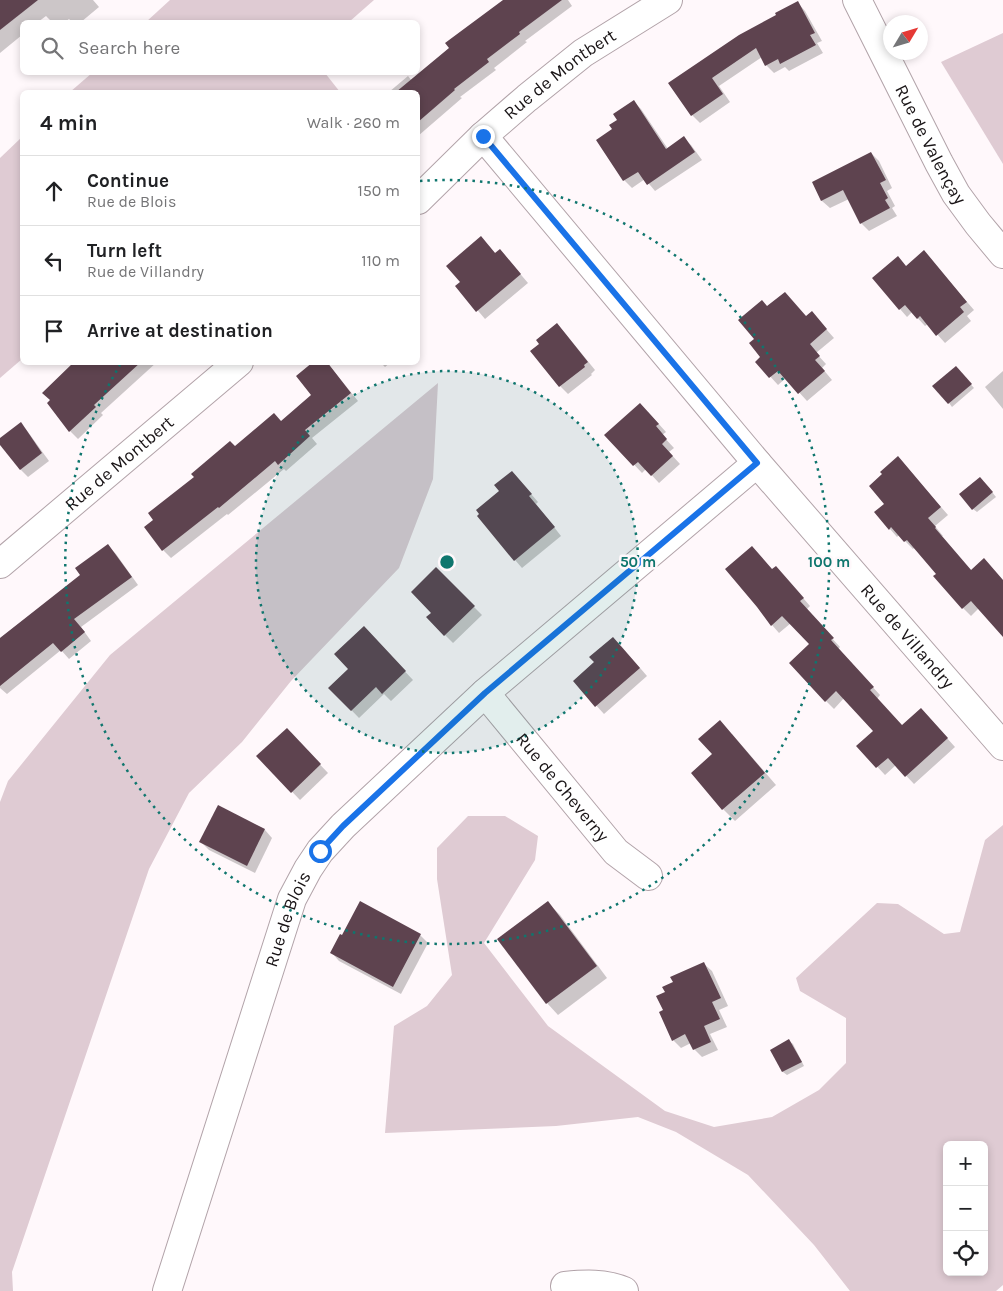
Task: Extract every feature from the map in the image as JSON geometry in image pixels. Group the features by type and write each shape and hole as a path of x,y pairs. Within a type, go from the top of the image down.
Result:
{"street":[{"name":"Rue de Montbert","path":"420,198 483,136 583,53 668,0"},
{"name":"Rue de Valençay","path":"857,0 956,194 1003,254"},
{"name":"Rue de Villandry","path":"483,136 757,463 1003,746"},
{"name":"Rue de Montbert","path":"0,564 235,365"},
{"name":"Rue de Blois","path":"167,1291 292,899 320,851 343,826 485,693 757,463"},
{"name":"Rue de Cheverny","path":"485,693 616,852 648,876"},
{"path":"565,1286 591,1284 624,1291"}],"shaded area":[{"path":"170,0 374,0 351,20 148,20"},
{"path":"1003,33 1003,164 941,62"},
{"path":"90,75 327,75 338,90 72,90"},
{"path":"20,139 20,361 0,378 0,158"},
{"path":"438,383 433,479 399,568 291,681 242,742 189,793 149,869 12,1272 13,1291 0,1291 0,802 8,781 110,655"},
{"path":"468,816 505,816 538,836 535,860 484,943 548,1026 665,1111 714,1127 772,1117 819,1090 846,1063 846,1018 800,991 796,978 877,903 898,904 944,934 960,932 985,840 1003,825 1003,1285 996,1291 850,1291 814,1245 748,1175 676,1132 638,1117 556,1126 385,1133 394,1026 427,1006 452,975 437,879 437,848"}],"building":[{"path":"0,0 38,0 0,30"},
{"path":"503,0 562,0 487,59 489,62 454,89 420,120 420,90 398,90 416,75 420,75 420,72 449,48 445,43"},
{"path":"798,1 815,33 810,35 816,45 780,64 778,59 765,66 756,48 712,78 723,94 691,116 668,83 739,35"},
{"path":"634,100 666,149 684,136 695,152 647,185 638,172 623,181 596,140 612,129 609,125 617,120 613,114"},
{"path":"871,152 886,180 880,183 888,198 885,200 890,208 860,224 843,190 821,201 812,182"},
{"path":"481,236 495,253 500,249 521,274 476,312 455,286 460,282 446,266"},
{"path":"924,250 967,302 960,307 964,312 936,336 920,316 917,319 905,305 899,310 872,278 898,256 906,266"},
{"path":"785,292 806,316 812,311 827,329 810,344 820,356 815,360 825,371 798,394 778,371 769,378 755,362 760,357 749,343 754,339 738,320 762,300 767,306"},
{"path":"557,323 588,362 584,365 585,367 559,387 530,351 539,344 536,340"},
{"path":"71,365 138,365 94,405 96,407 69,432 47,403 50,400 42,393"},
{"path":"309,365 329,365 351,393 305,430 310,436 278,465 275,461 219,508 162,551 144,527 153,520 148,513 194,477 191,474 230,441 235,446 274,413 281,421 311,395 296,376"},
{"path":"956,366 972,384 948,404 932,386"},
{"path":"640,403 659,424 656,426 667,439 662,444 673,456 651,476 638,462 633,466 604,435"},
{"path":"21,422 42,453 20,470 0,445 0,438"},
{"path":"898,456 941,507 928,518 935,528 971,570 984,558 1003,580 1003,637 971,601 962,609 933,576 936,574 907,540 904,542 891,527 889,530 874,512 884,504 869,486 882,474 880,472"},
{"path":"512,471 532,494 529,496 555,527 514,561 477,516 479,514 476,510 499,491 494,485"},
{"path":"980,477 993,492 972,510 959,494"},
{"path":"108,544 132,577 74,619 85,632 61,652 53,643 0,686 0,638 80,575 75,568"},
{"path":"752,546 772,569 776,566 804,598 800,601 834,638 831,640 874,687 870,690 902,725 921,708 948,738 905,777 888,758 876,768 856,746 873,731 836,691 825,702 789,663 809,644 782,616 771,626 725,569"},
{"path":"436,567 475,606 444,636 426,617 431,613 411,592"},
{"path":"364,626 406,671 382,694 376,687 351,711 328,688 348,669 334,654"},
{"path":"613,637 640,668 595,707 573,681 594,662 589,657"},
{"path":"720,720 765,773 722,810 691,773 712,754 698,739"},
{"path":"287,728 321,764 291,793 256,756"},
{"path":"218,805 265,829 247,866 199,842"},
{"path":"360,901 421,934 393,987 330,953"},
{"path":"548,901 597,966 546,1004 497,939"},
{"path":"704,962 721,998 712,1002 720,1019 704,1026 711,1042 693,1050 685,1034 672,1041 659,1012 663,1010 656,996 665,992 662,987 673,982 670,977"},
{"path":"789,1039 802,1062 782,1072 770,1050"}],"route":[{"path":"320,851 343,826 485,693 757,463 483,136"}]}
